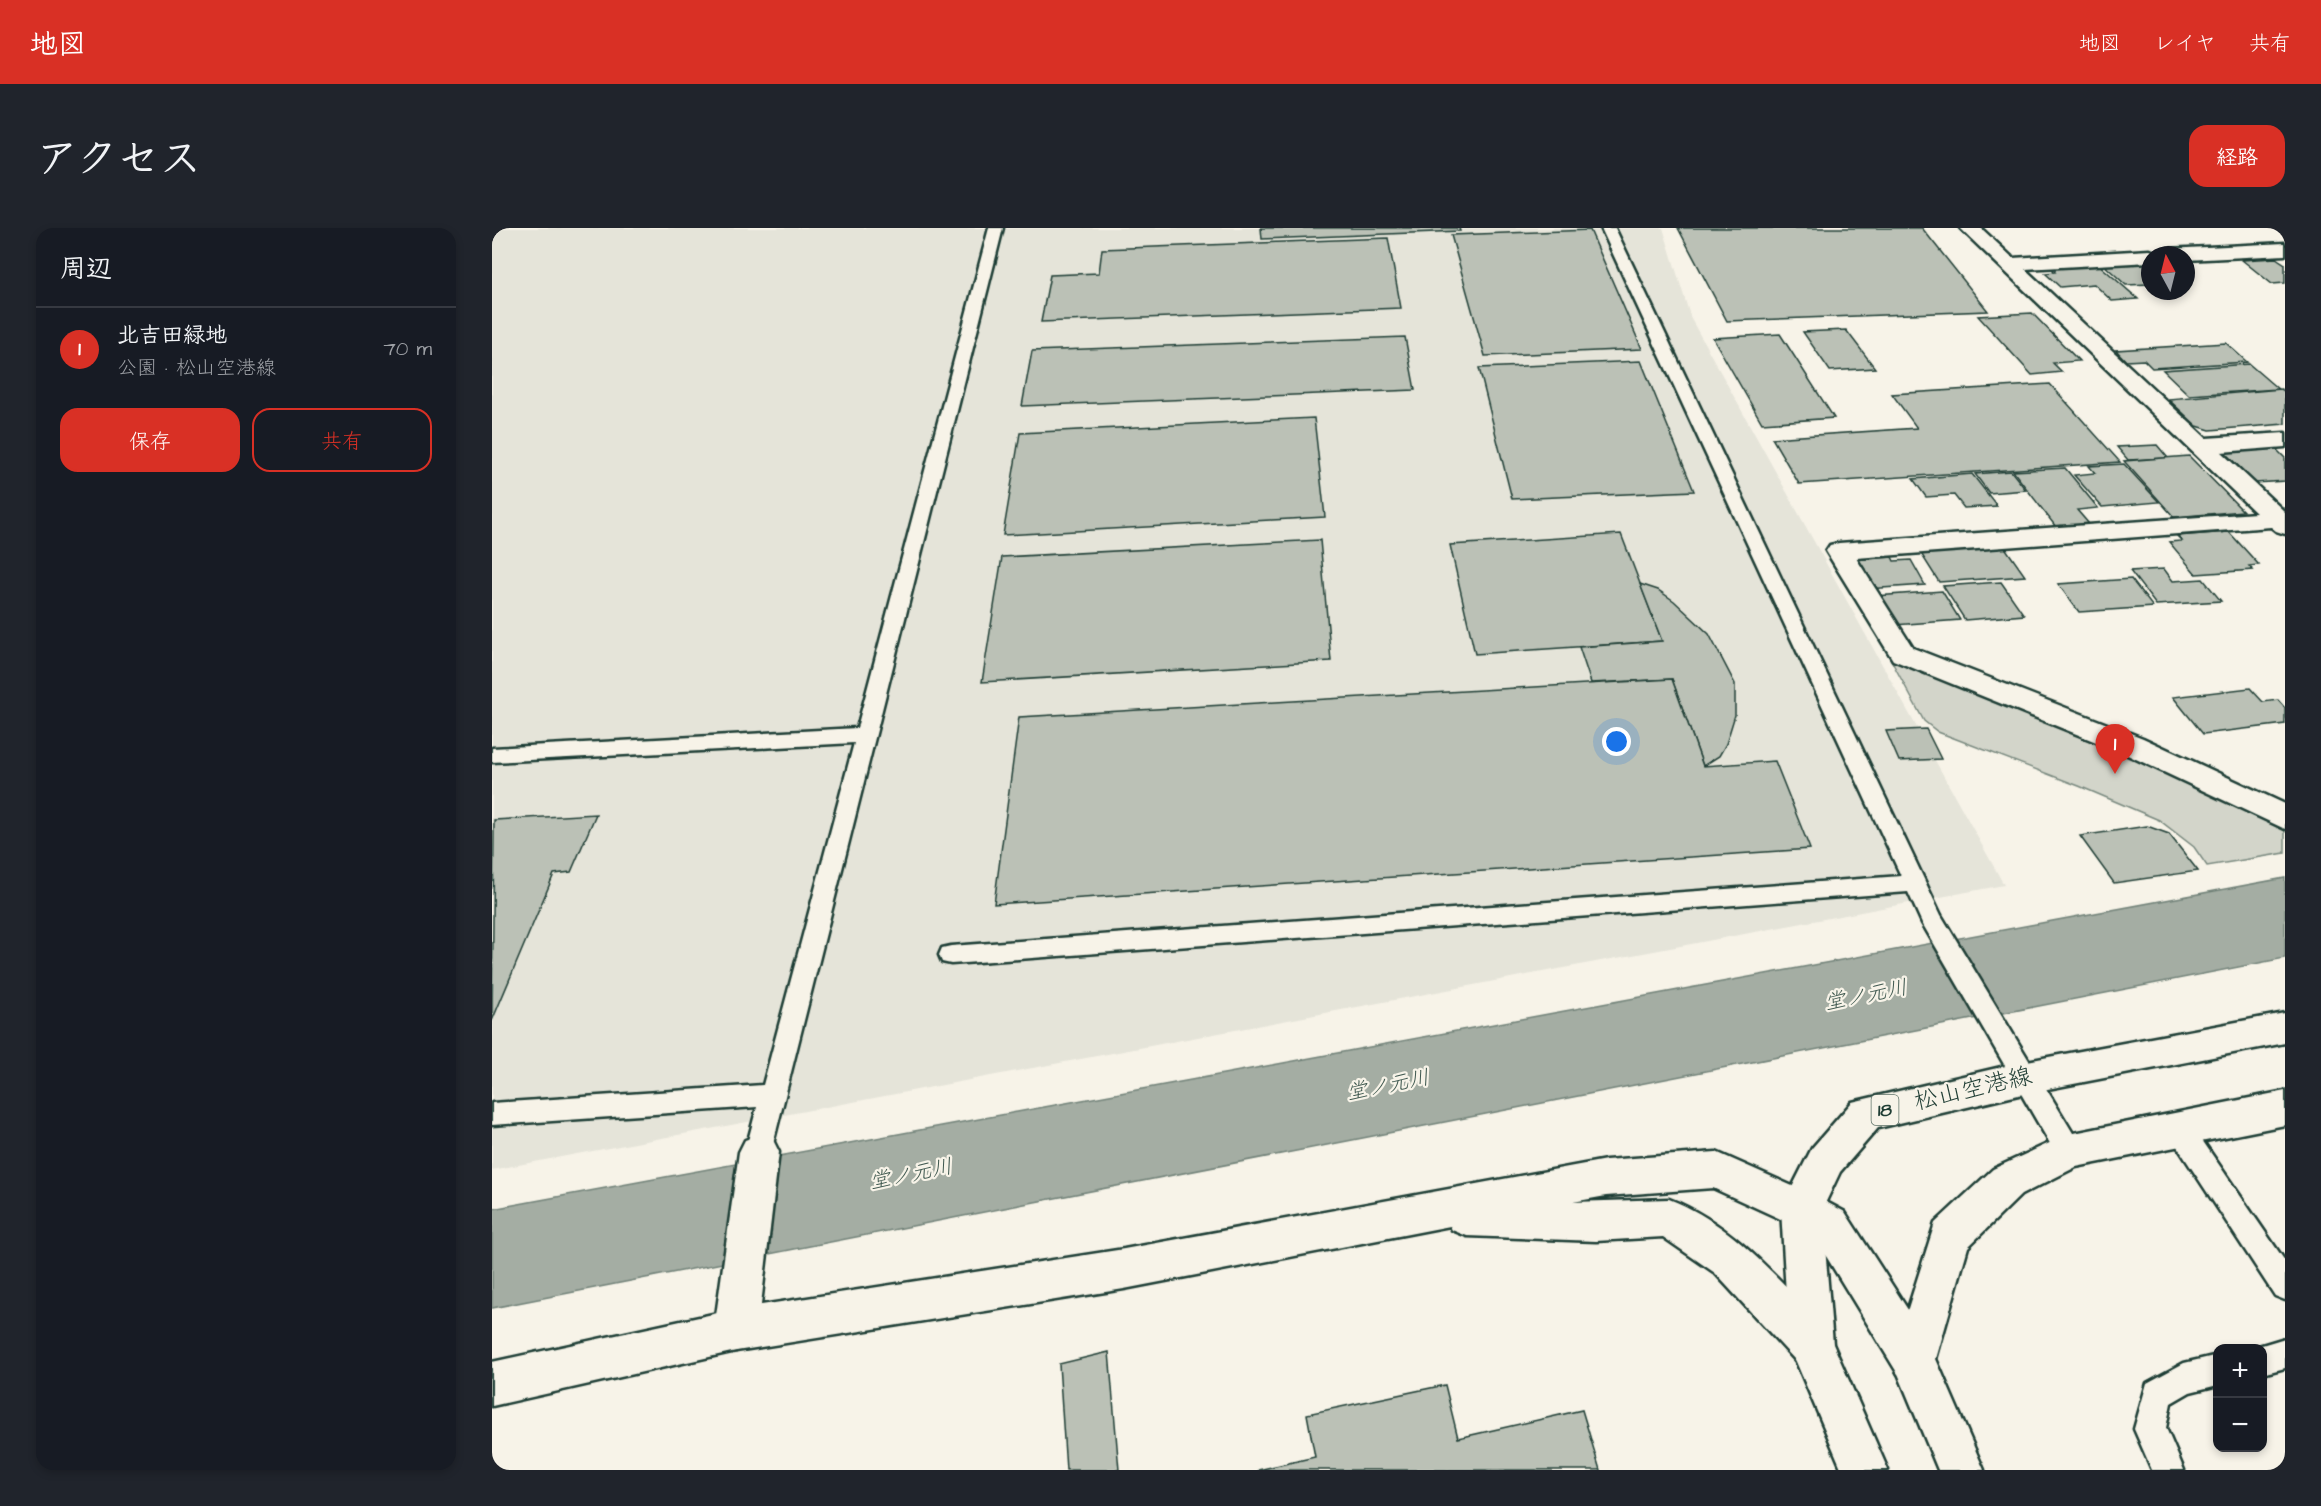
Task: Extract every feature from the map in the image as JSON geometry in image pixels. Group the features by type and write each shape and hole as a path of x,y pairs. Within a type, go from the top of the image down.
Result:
{"street":[{"path":"1970,228 2281,522"},
{"path":"2254,228 2284,250"},
{"path":"2195,254 2284,250"},
{"path":"2008,264 2141,257"},
{"path":"2201,446 2285,440"},
{"path":"2281,522 1839,551 1902,654 2132,745 2285,817"},
{"name":"松山空港線","path":"1801,1209 1826,1160 1866,1114 2027,1077 2285,1028"},
{"path":"1914,1359 1950,1237 2007,1182 2069,1151 2285,1108"},
{"path":"736,1329 759,1152"},
{"path":"492,1384 736,1329 1124,1269 1606,1178 1716,1170 1801,1209 1830,1225 1914,1359 1961,1470"},
{"path":"1801,1209 1811,1346 1865,1470"},
{"path":"1409,1215 1596,1222 1669,1218 1730,1259 1811,1346"}],"lane":[{"path":"759,1152 996,228"},
{"path":"1608,228 1930,917 2069,1151"},
{"path":"492,755 866,735"},
{"path":"951,955 1916,883"},
{"path":"492,1114 773,1095"},
{"path":"2180,1128 2285,1286"},
{"path":"2267,1358 2285,1353"},
{"path":"2168,1470 2150,1429 2157,1394 2184,1378 2213,1371"}],"shaded area":[{"path":"492,228 1663,228 1691,319 2004,885 492,1170"},
{"path":"1901,659 2134,751 2285,823 2285,853 2207,866 2194,847 2159,820 2079,786 1938,732 1924,721 1891,660"}],"water":[{"name":"堂ノ元川","path":"2285,878 2285,958 492,1308 492,1209"}],"building":[{"path":"1261,228 1459,228 1460,231 1262,239"},
{"path":"1678,228 1922,228 1988,311 1727,321"},
{"path":"1590,230 1642,349 1485,356 1451,235"},
{"path":"1388,238 1401,308 1041,322 1050,275 1099,273 1102,249"},
{"path":"2276,258 2285,264 2285,283 2272,284 2242,260"},
{"path":"2141,262 2141,284 2126,285 2103,264"},
{"path":"2097,263 2138,299 2112,301 2094,284 2060,287 2045,273 2055,272 2049,266"},
{"path":"2032,313 2079,361 2053,363 2062,372 2032,375 1978,316"},
{"path":"1846,330 1875,368 1830,371 1803,332"},
{"path":"1780,334 1834,418 1762,423 1713,338"},
{"path":"1405,337 1415,390 1022,406 1032,351"},
{"path":"2226,343 2247,362 2152,368 2144,360 2126,361 2116,350"},
{"path":"1641,361 1694,491 1512,499 1479,368"},
{"path":"2249,364 2278,389 2189,395 2163,370"},
{"path":"2050,384 2120,462 1799,484 1772,438 1917,428 1892,394"},
{"path":"2281,389 2285,392 2285,424 2210,430 2197,426 2168,399"},
{"path":"1314,418 1325,517 1003,535 1020,433"},
{"path":"2157,445 2168,458 2128,460 2117,447"},
{"path":"2275,448 2285,458 2285,481 2255,483 2224,452"},
{"path":"2189,456 2243,511 2174,517 2124,461"},
{"path":"2124,464 2159,502 2102,507 2074,475 2095,473 2089,466"},
{"path":"2065,468 2098,508 2077,510 2089,524 2056,527 2013,471"},
{"path":"2011,471 2026,490 1989,493 1975,474"},
{"path":"1972,474 1997,506 1964,508 1954,495 1926,497 1913,479"},
{"path":"2229,532 2259,565 2249,566 2253,570 2196,574 2169,542 2182,541 2177,536"},
{"path":"1621,534 1662,641 1475,654 1450,545"},
{"path":"1320,540 1331,661 982,682 1002,557"},
{"path":"2004,546 2025,576 1939,582 1920,552"},
{"path":"1892,557 1894,561 1911,560 1925,585 1867,589 1851,560"},
{"path":"2164,569 2173,581 2203,579 2221,601 2156,605 2130,571"},
{"path":"2131,579 2153,607 2079,612 2058,584"},
{"path":"2001,582 2024,615 1965,620 1943,586"},
{"path":"1640,584 1658,590 1674,601 1709,634 1735,684 1735,715 1726,744 1719,756 1703,766 1672,679 1591,683 1579,647 1662,641"},
{"path":"1942,591 1960,620 1894,625 1876,596"},
{"path":"1672,679 1703,766 1775,761 1810,849 994,904 1019,717"},
{"path":"2250,688 2263,702 2278,700 2285,708 2285,724 2203,734 2173,697"},
{"path":"1926,729 1941,759 1899,761 1886,731"},
{"path":"596,814 571,872 554,874 492,1021 494,820"},
{"path":"2147,826 2169,834 2198,871 2114,883 2080,836"},
{"path":"1109,1352 1119,1470 1066,1470 1059,1364"},
{"path":"1445,1385 1458,1438 1582,1410 1600,1470 1258,1470 1315,1457 1307,1414"}],"place":[{"name":"北吉田緑地","path":"2115,774"}]}
